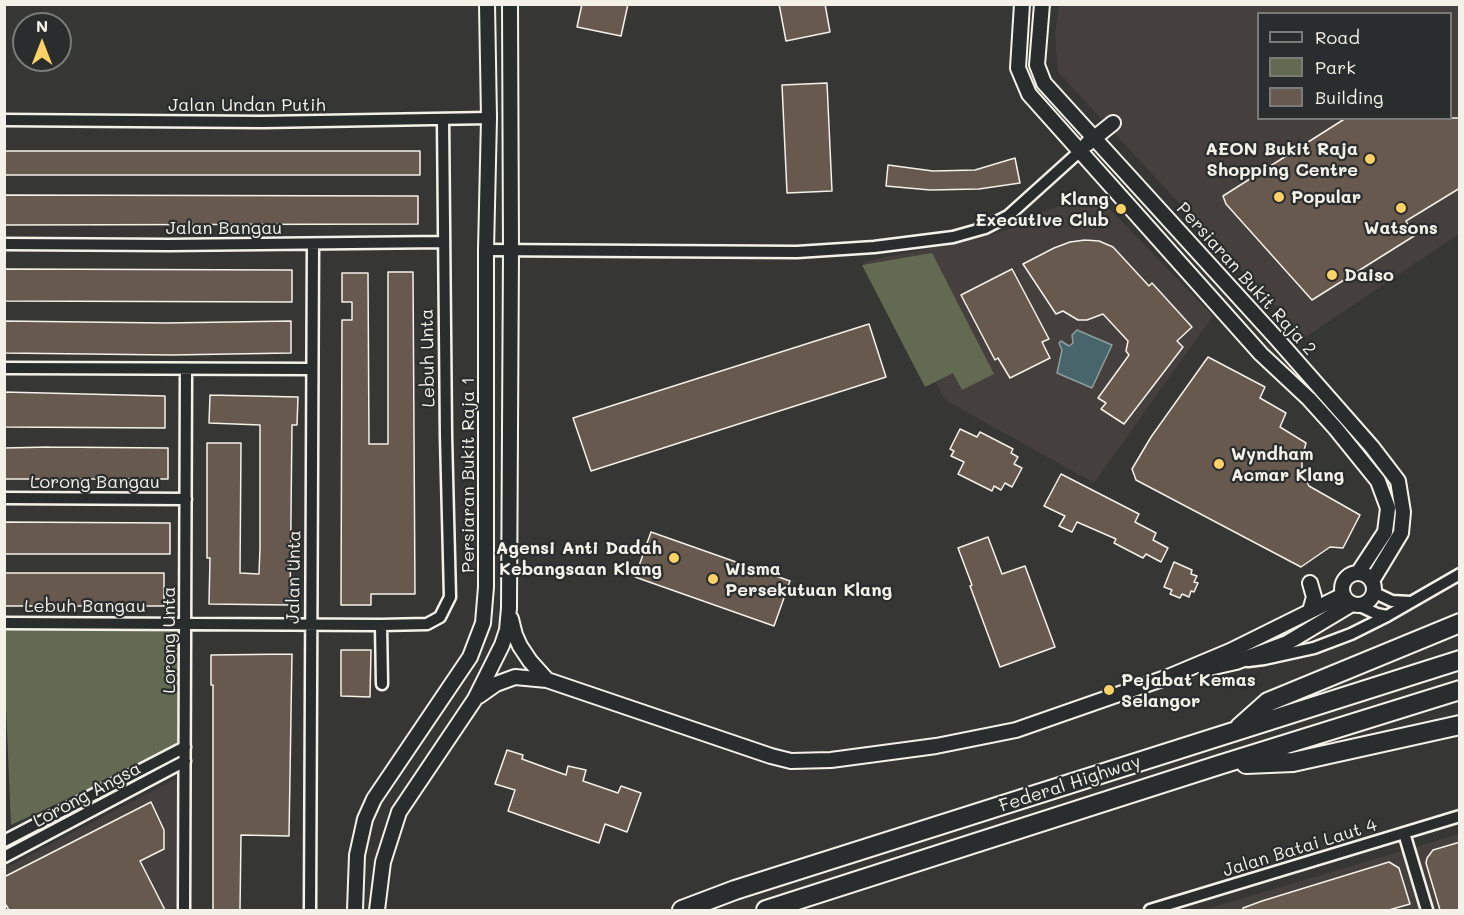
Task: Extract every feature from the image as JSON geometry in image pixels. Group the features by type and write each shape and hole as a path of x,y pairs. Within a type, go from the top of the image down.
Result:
{"highway":[{"path":"1234,732 1268,702 1460,623"},
{"name":"Federal Highway","path":"682,910 735,890 1460,660"},
{"name":"Federal Highway","path":"766,910 1460,690"},
{"path":"1219,765 1293,762 1460,725"}],"street":[{"name":"Persiaran Bukit Raja 1","path":"355,910 357,855 365,819 374,799 471,657 483,622 486,587 486,250 489,118 486,4"},
{"path":"377,910 382,862 399,812 475,699 507,630 511,251 510,4"},
{"name":"Persiaran Bukit Raja 2","path":"1022,4 1017,54 1018,68 1029,94 1261,354 1309,399 1375,476 1388,508 1385,532 1358,573"},
{"name":"Persiaran Bukit Raja 2","path":"1042,4 1037,65 1044,83 1277,339 1398,480 1403,512 1401,533 1373,587"},
{"name":"Jalan Undan Putih","path":"4,120 263,122 489,118"},
{"name":"Lebuh Unta","path":"443,119 450,597"},
{"path":"486,250 797,252 874,247 953,237 985,228 1008,216 1093,138 1113,123"},
{"name":"Jalan Bangau","path":"4,244 444,243"},
{"name":"Jalan Unta","path":"310,910 314,244"},
{"path":"4,368 312,369"},
{"name":"Lorong Unta","path":"183,910 186,369"},
{"path":"1375,476 1392,472"},
{"name":"Lorong Bangau","path":"4,498 186,499"},
{"path":"1388,616 1377,614 1351,601 1342,586 1347,576 1364,574 1373,587 1392,601 1410,602"},
{"path":"1168,677 1314,648 1351,634 1388,616 1460,574"},
{"path":"1310,583 1314,597 1310,611"},
{"path":"475,699 496,684 515,677 547,680 791,761 812,761 936,746 1016,730 1168,677 1230,651 1310,611 1351,601 1366,602 1373,587"},
{"name":"Lebuh Bangau","path":"4,623 310,626 427,624 440,617 450,597"},
{"path":"1236,662 1287,643 1351,601"},
{"path":"509,608 520,646 547,680"},
{"path":"381,626 382,684"},
{"name":"Lorong Angsa","path":"4,841 185,747"},
{"name":"Lorong Angsa","path":"4,857 185,761"},
{"name":"Jalan Batai Laut 4","path":"1150,910 1460,816"},
{"path":"1404,833 1427,910"}],"shaded area":[{"path":"1059,5 1459,5 1459,234 1304,338 1058,72 1055,35"},
{"name":"Klang Executive Club","path":"1102,201 1213,316 1094,483 945,400 877,271 862,262 975,239 1007,230 1044,211 1072,202"},
{"path":"179,777 179,905 168,910 5,910 5,868"},
{"path":"1459,834 1459,910 1203,910"}],"green space":[{"path":"932,253 994,374 962,390 953,373 925,387 862,265"},
{"path":"13,624 177,625 181,631 181,736 176,744 162,755 11,825 4,633"}],"water":[{"path":"1077,330 1112,345 1092,388 1057,373 1062,350 1059,343 1061,341 1069,346 1073,343 1072,335"}],"building":[{"path":"582,4 628,4 621,36 577,27"},
{"path":"779,4 825,4 830,32 786,41"},
{"path":"827,83 832,191 787,193 782,85"},
{"name":"AEON Bukit Raja Shopping Centre","path":"1452,118 1460,118 1460,188 1406,221 1414,236 1312,300 1226,204 1223,196 1343,120 1452,120"},
{"path":"4,151 420,151 420,175 4,175"},
{"path":"1015,158 1020,183 979,189 930,190 886,186 888,165 933,171 975,170"},
{"path":"4,195 418,196 418,224 4,225"},
{"path":"1099,241 1113,247 1149,286 1152,283 1192,327 1177,341 1183,347 1124,424 1101,409 1106,403 1098,398 1129,355 1126,351 1128,341 1103,314 1087,320 1078,320 1063,311 1056,314 1023,264 1054,248 1070,242"},
{"path":"4,269 292,270 292,302 4,301"},
{"path":"1012,269 1049,339 1042,342 1050,358 1010,378 998,358 995,360 961,295"},
{"path":"388,272 413,272 415,594 371,594 371,605 341,605 342,320 352,320 352,302 342,302 342,273 368,273 369,444 388,444"},
{"path":"4,321 166,323 291,321 291,353 171,355 4,353"},
{"path":"869,324 886,377 591,471 573,418"},
{"name":"Wyndham Acmar Klang","path":"1208,357 1265,387 1260,398 1286,413 1280,427 1306,443 1302,458 1302,472 1309,486 1360,515 1343,548 1330,547 1301,567 1136,480 1132,469 1151,437"},
{"path":"4,392 165,396 165,428 4,427"},
{"path":"210,395 298,397 297,425 292,425 290,605 209,604 207,443 241,443 240,573 259,574 260,548 260,425 209,423"},
{"path":"960,429 977,437 980,432 1013,449 1011,453 1018,457 1014,464 1022,468 1012,487 1005,483 1001,490 994,486 992,491 958,474 964,462 951,456 954,451 950,449"},
{"path":"4,448 168,448 168,479 4,479"},
{"path":"1061,474 1139,514 1135,522 1156,533 1153,540 1168,548 1161,562 1146,554 1143,558 1114,543 1116,539 1077,522 1072,532 1059,526 1065,516 1044,506"},
{"path":"4,522 170,523 170,554 4,554"},
{"name":"Wisma Persekutuan Klang","path":"651,532 790,581 774,626 635,577"},
{"path":"988,537 1002,574 1025,566 1055,647 1000,667 958,548"},
{"path":"1174,562 1192,570 1191,574 1197,576 1194,582 1198,583 1189,597 1182,594 1180,598 1170,594 1172,590 1164,587"},
{"path":"4,573 164,573 164,606 4,606"},
{"path":"341,650 371,650 370,697 341,696"},
{"path":"292,654 289,836 241,835 240,910 213,910 211,655"},
{"path":"507,750 523,755 522,759 566,775 568,766 586,770 583,781 618,793 621,786 641,793 627,832 605,824 599,843 508,811 515,790 495,784"},
{"path":"151,802 164,830 164,849 140,861 165,910 9,910 4,902 4,877"},
{"path":"1460,842 1460,910 1440,910 1426,863 1427,858 1433,850"},
{"path":"1389,862 1399,868 1410,904 1389,910 1243,910 1243,908 1262,901"}],"place":[{"name":"AEON Bukit Raja Shopping Centre","path":"1370,159"},
{"name":"Popular","path":"1279,197"},
{"name":"Watsons","path":"1401,208"},
{"name":"Klang Executive Club","path":"1121,209"},
{"name":"Daiso","path":"1332,275"},
{"name":"Wyndham Acmar Klang","path":"1219,464"},
{"name":"Agensi Anti Dadah Kebangsaan Klang","path":"674,558"},
{"name":"Wisma Persekutuan Klang","path":"713,579"},
{"name":"Pejabat Kemas Selangor","path":"1109,690"}]}
